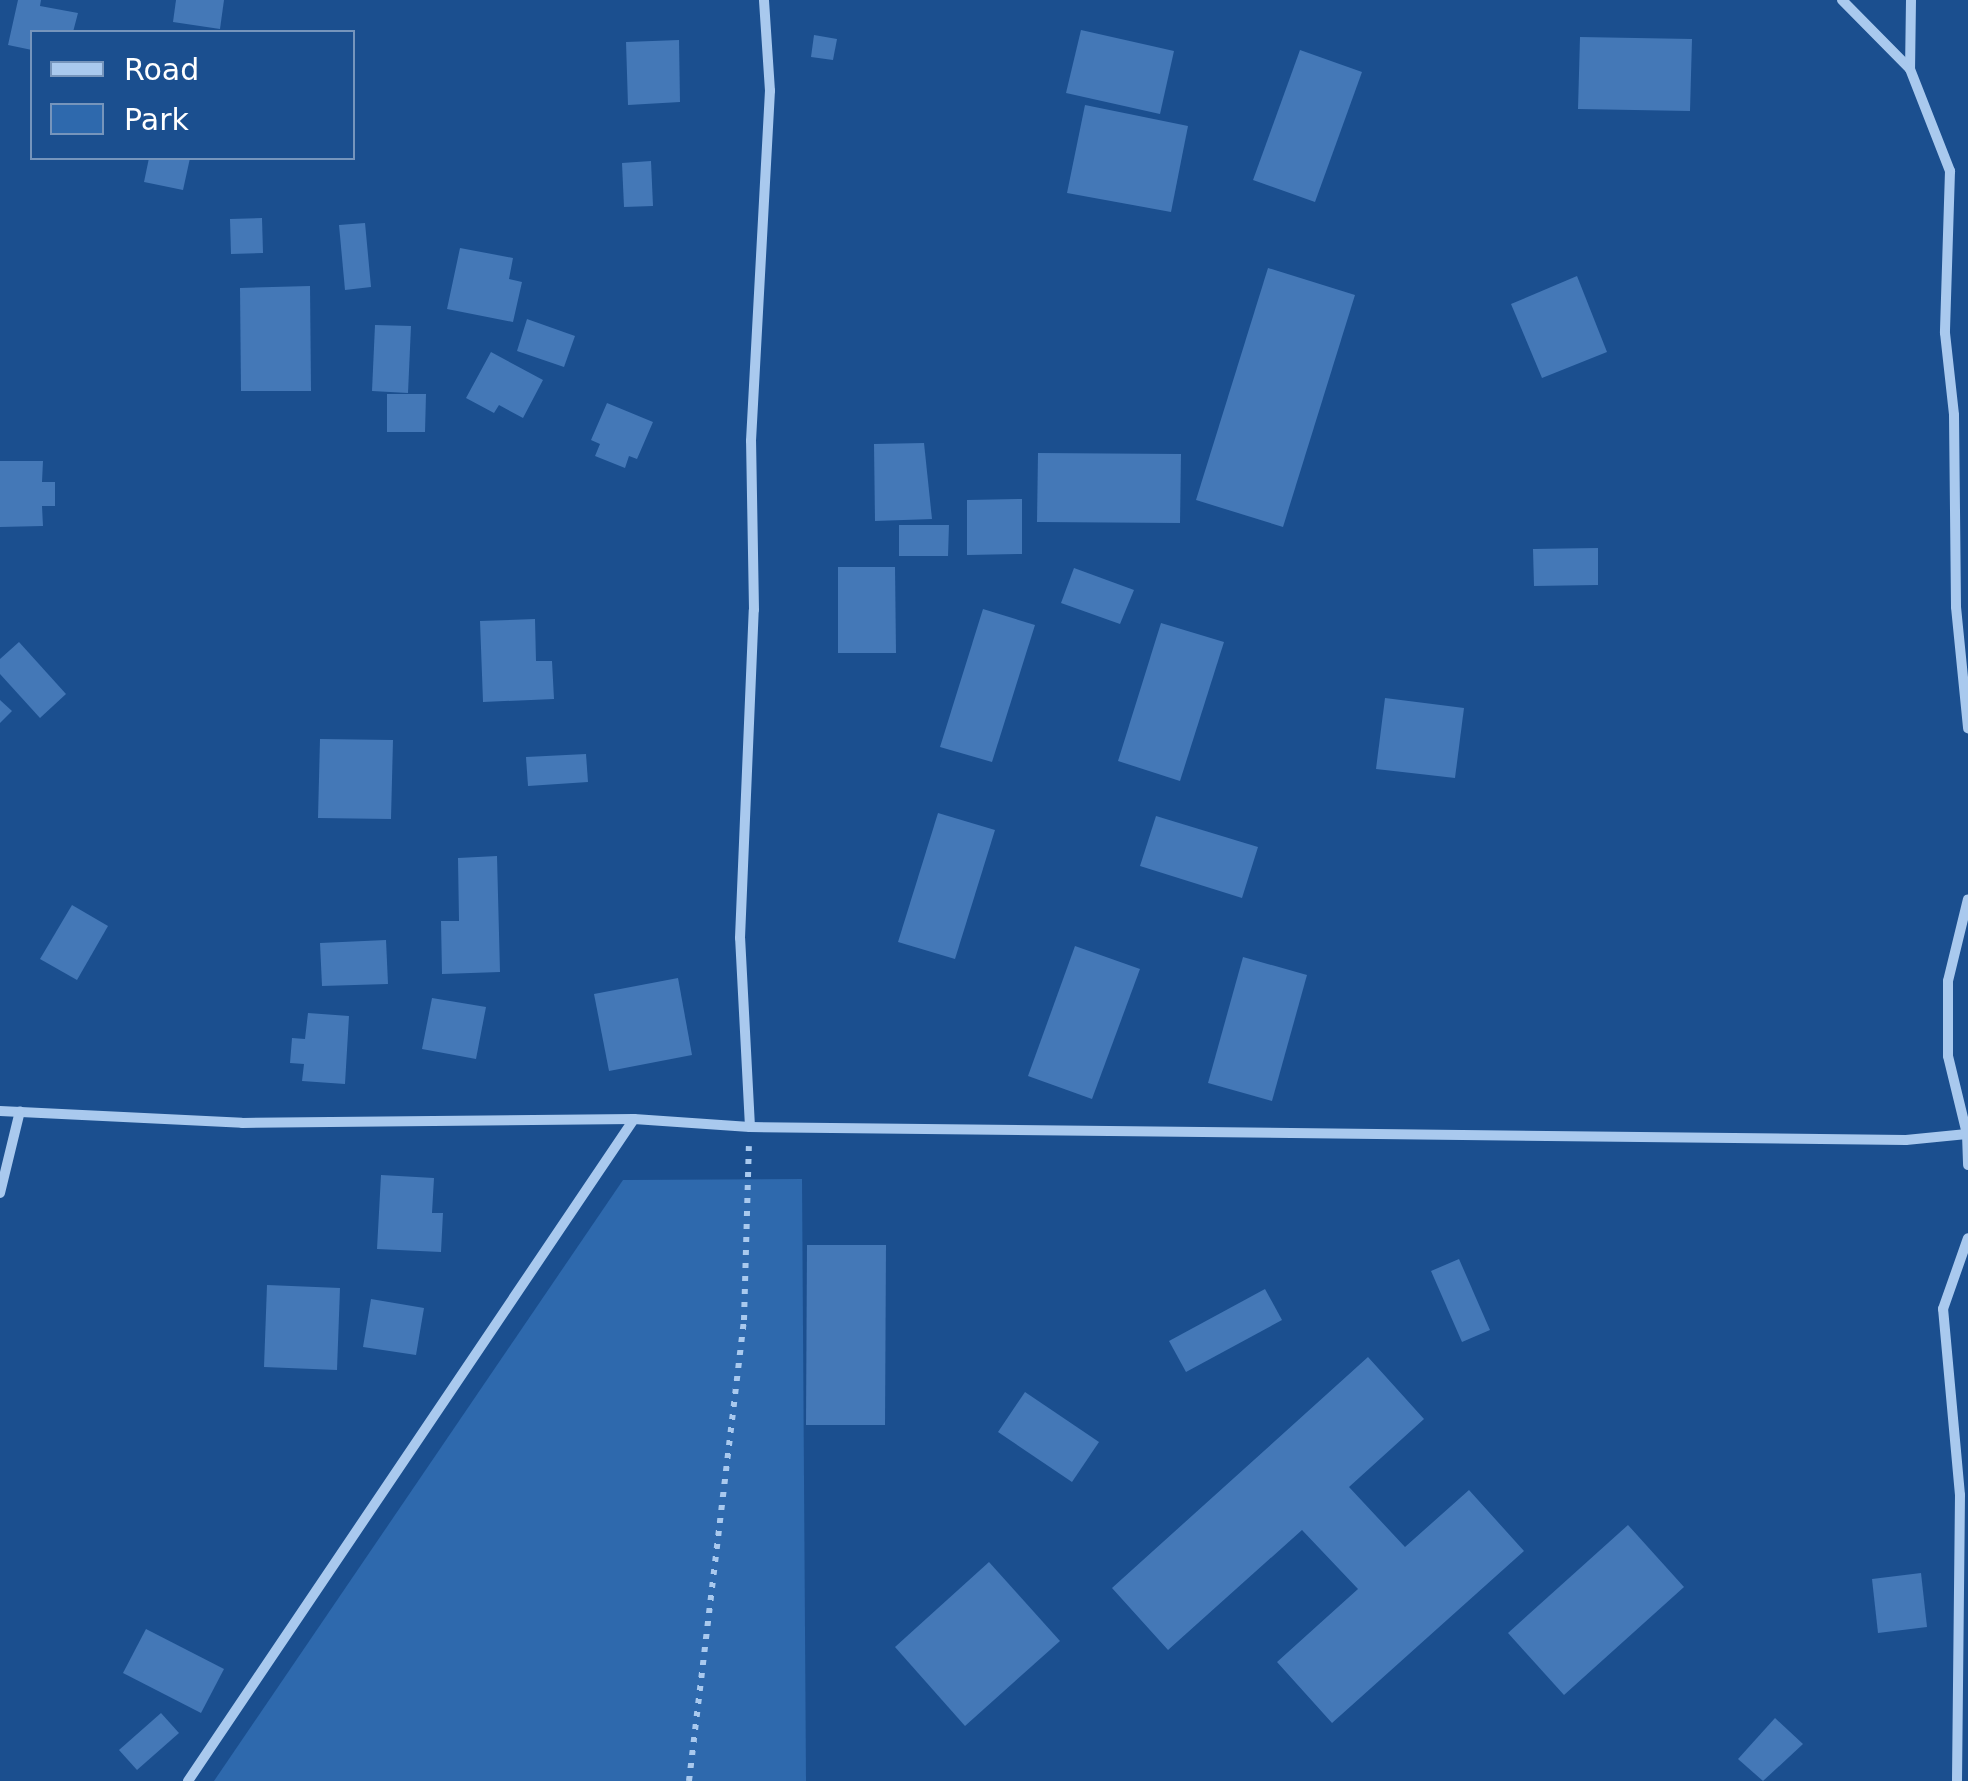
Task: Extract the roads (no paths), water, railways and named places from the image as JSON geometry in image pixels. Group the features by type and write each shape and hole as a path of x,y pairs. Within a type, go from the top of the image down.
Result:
{"street":[{"path":"750,1128 740,938 754,610 751,441 770,91 764,0"},
{"path":"1842,0 1910,69"},
{"path":"1911,0 1910,69 1950,171 1946,333 1954,415 1956,607 1968,728"},
{"path":"1954,415 1968,414"},
{"path":"1968,899 1948,982 1948,1056 1966,1134 1968,1165"},
{"path":"0,1111 242,1124 634,1120 750,1128 1906,1140 1966,1134"},
{"path":"0,1193 20,1112"},
{"path":"188,1781 634,1120"},
{"path":"1957,1781 1964,1497 1944,1309 1968,1238"}]}
